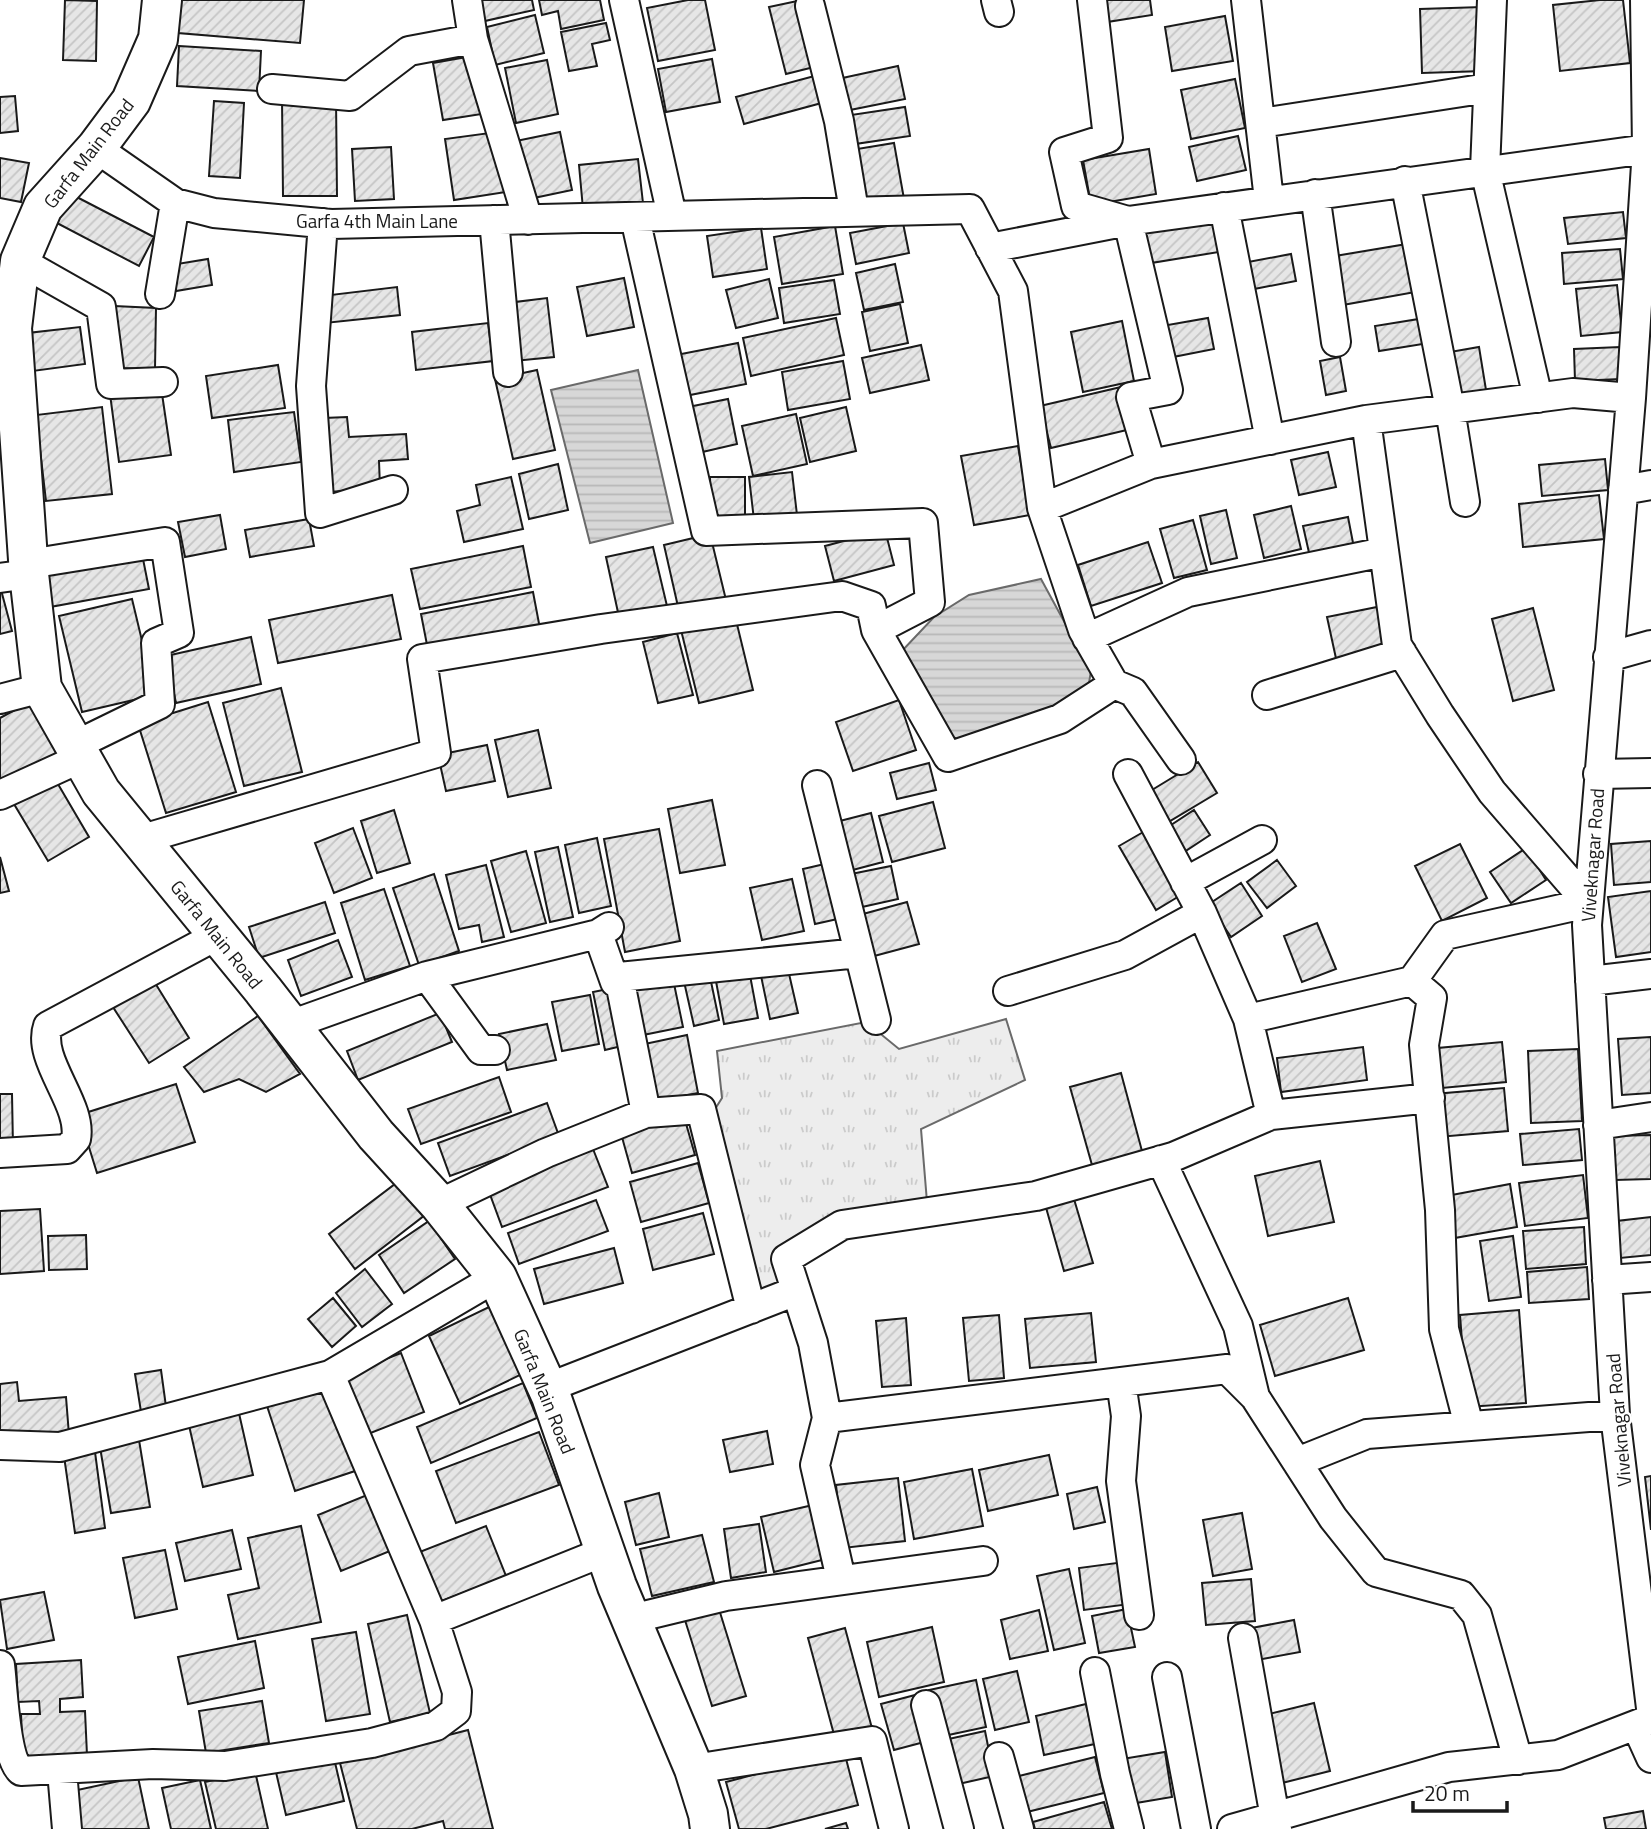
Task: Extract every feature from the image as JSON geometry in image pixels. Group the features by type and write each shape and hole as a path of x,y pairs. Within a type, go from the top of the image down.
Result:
{"main road":[{"name":"Garfa Main Road","path":"162,0 158,39 131,101 96,148 43,207 20,261 12,328 19,572 42,688 101,792 376,1135 439,1204 497,1277 547,1388 631,1619 694,1769 709,1814 710,1829"}],"street":[{"path":"467,0 473,39 528,220"},
{"path":"624,0 673,216"},
{"path":"1092,0 1108,138 1064,152 1076,206 1128,221"},
{"path":"1246,0 1269,200"},
{"path":"1492,0 1485,170 1538,398"},
{"name":"Viveknagar Road","path":"1644,0 1649,101 1632,398 1588,903 1590,981 1615,1415 1640,1721 1651,1758"},
{"path":"810,6 839,121 854,211"},
{"path":"272,89 350,96 409,51 473,39"},
{"path":"1261,123 1489,88"},
{"name":"Garfa 4th Main Lane","path":"96,148 175,203 214,213 323,223 970,209 990,248"},
{"path":"1181,760 1133,692 1114,684 1087,638 1042,508 1013,291 990,248 1128,221 1647,149"},
{"path":"1405,181 1450,409 1465,502"},
{"path":"1315,194 1336,342"},
{"path":"160,294 175,203"},
{"path":"1224,207 1270,440"},
{"path":"635,218 706,531 923,523 930,602 876,630"},
{"path":"494,220 508,372"},
{"path":"1128,221 1168,390 1131,397 1151,464"},
{"path":"323,223 311,386 320,513 393,489"},
{"path":"20,261 101,307 111,384 163,382"},
{"path":"1042,508 1151,464 1366,420 1573,393 1632,398"},
{"path":"1248,1019 1412,981 1444,935 1588,903 1492,792 1397,645 1366,420"},
{"path":"1623,490 1651,485"},
{"path":"0,795 160,704 156,643 179,633 165,542 19,572"},
{"path":"1087,638 1188,592 1384,552"},
{"path":"139,840 436,753 422,659 601,629 842,596 871,606 876,630 948,757 1060,719 1114,684"},
{"path":"1608,657 1651,645"},
{"path":"1267,695 1402,653"},
{"path":"0,699 42,688"},
{"path":"1598,774 1651,773"},
{"path":"1128,774 1202,914 1248,1019 1271,1115"},
{"path":"817,785 876,1020"},
{"path":"1185,881 1262,840"},
{"path":"1008,991 1125,955 1202,914"},
{"path":"290,1025 427,976 604,931 615,982 619,977 859,953"},
{"path":"0,1153 67,1149 76,1139 76,1122 49,1052 45,1035 48,1026 218,935"},
{"path":"1590,981 1651,974"},
{"path":"427,976 481,1050 495,1050"},
{"path":"619,977 646,1112"},
{"path":"1412,981 1432,998 1424,1045 1440,1210 1444,1329 1469,1426"},
{"path":"841,1579 815,1465 827,1418 813,1343 786,1259 842,1225 1036,1196 1161,1160 1271,1115 1430,1098"},
{"path":"439,1204 546,1153 646,1112 701,1109 751,1309"},
{"path":"1598,1125 1651,1116"},
{"path":"1161,1160 1238,1326 1255,1397"},
{"path":"0,1445 60,1447 330,1375 497,1277"},
{"path":"1607,1280 1651,1277"},
{"path":"547,1388 796,1291"},
{"path":"827,1418 1227,1369 1255,1397 1333,1518 1376,1572 1461,1595 1477,1615 1518,1760"},
{"path":"0,1665 15,1767 21,1771 62,1771 153,1764 225,1766 372,1743 436,1726 456,1711 457,1692 434,1619 330,1375"},
{"path":"1121,1382 1126,1416 1122,1481 1139,1615"},
{"path":"1297,1462 1367,1434 1615,1415"},
{"path":"434,1619 606,1551"},
{"path":"631,1619 726,1596 983,1561"},
{"path":"1243,1639 1276,1822"},
{"path":"1095,1672 1129,1829"},
{"path":"1167,1676 1196,1829"},
{"path":"926,1705 959,1829"},
{"path":"1232,1829 1276,1822 1450,1767 1558,1755 1640,1721"},
{"path":"694,1769 872,1741 894,1829"},
{"path":"999,1756 1019,1829"},
{"path":"62,1771 67,1829"}],"green space":[{"path":"1006,1019 1025,1080 921,1129 927,1202 785,1250 787,1287 759,1297 710,1117 722,1098 717,1051 866,1022 899,1049"}],"shaded area":[{"path":"638,370 673,523 590,543 551,390"},
{"path":"1041,579 1091,671 1088,689 1045,719 941,744 900,653 934,617 969,595"}],"building":[{"path":"65,0 97,1 96,61 63,60"},
{"path":"181,0 304,0 300,43 178,33"},
{"path":"471,0 532,0 534,10 476,23"},
{"path":"539,0 600,0 604,20 561,29 558,11 542,15"},
{"path":"688,0 705,0 715,50 658,61 647,8"},
{"path":"802,0 818,66 786,74 769,7"},
{"path":"1103,0 1150,0 1152,15 1107,22"},
{"path":"1623,0 1630,63 1560,71 1553,5"},
{"path":"1482,7 1484,71 1422,73 1420,9"},
{"path":"535,15 544,53 495,65 487,27"},
{"path":"1225,16 1233,61 1172,71 1165,27"},
{"path":"606,23 610,40 592,44 597,66 569,71 561,32"},
{"path":"179,46 261,51 259,91 177,86"},
{"path":"478,55 488,113 443,120 433,63"},
{"path":"712,59 720,102 666,112 658,69"},
{"path":"547,60 558,114 516,123 505,68"},
{"path":"898,66 905,99 840,112 833,80"},
{"path":"822,74 829,101 744,124 736,97"},
{"path":"1235,79 1245,128 1191,139 1181,90"},
{"path":"15,96 18,131 0,133 0,97"},
{"path":"336,98 337,196 283,196 282,99"},
{"path":"214,101 244,103 240,178 209,176"},
{"path":"905,107 910,136 855,144 851,115"},
{"path":"497,132 506,192 454,200 445,139"},
{"path":"560,132 572,190 529,199 516,141"},
{"path":"1238,136 1246,170 1197,181 1189,147"},
{"path":"894,143 904,199 861,207 851,150"},
{"path":"391,147 394,199 355,201 352,149"},
{"path":"1149,149 1156,194 1091,205 1083,160"},
{"path":"0,158 29,163 21,202 0,198"},
{"path":"638,159 643,203 583,209 579,165"},
{"path":"69,193 154,237 139,266 55,222"},
{"path":"1623,212 1626,238 1568,244 1564,218"},
{"path":"1219,216 1225,251 1151,263 1145,228"},
{"path":"903,223 909,253 856,264 850,233"},
{"path":"835,226 843,274 782,284 774,237"},
{"path":"761,228 767,269 713,277 707,236"},
{"path":"1413,243 1421,291 1337,306 1329,257"},
{"path":"1620,249 1623,279 1564,284 1562,253"},
{"path":"1291,254 1296,281 1254,289 1248,262"},
{"path":"208,259 212,285 176,291 171,265"},
{"path":"895,264 903,302 864,310 856,273"},
{"path":"624,278 634,327 587,336 577,287"},
{"path":"769,279 778,318 736,328 726,290"},
{"path":"834,280 840,314 784,323 779,288"},
{"path":"1617,285 1622,332 1581,336 1576,289"},
{"path":"397,287 400,315 325,323 322,296"},
{"path":"547,298 554,357 514,361 507,303"},
{"path":"900,304 908,343 870,351 862,312"},
{"path":"114,306 156,308 155,369 112,368"},
{"path":"836,318 844,355 751,376 743,338"},
{"path":"1208,318 1214,349 1168,358 1162,326"},
{"path":"1425,318 1429,343 1379,351 1375,326"},
{"path":"1122,321 1134,381 1083,392 1071,332"},
{"path":"488,323 493,361 416,370 412,332"},
{"path":"80,327 85,364 33,371 28,333"},
{"path":"738,343 746,384 685,396 676,355"},
{"path":"921,345 929,380 870,393 862,358"},
{"path":"1479,347 1486,390 1458,395 1450,352"},
{"path":"1620,347 1621,379 1575,381 1574,349"},
{"path":"1340,357 1346,391 1326,395 1320,361"},
{"path":"843,361 850,399 788,410 782,372"},
{"path":"278,365 285,408 212,418 206,376"},
{"path":"537,370 555,450 513,459 495,379"},
{"path":"161,387 171,455 119,462 110,394"},
{"path":"1121,387 1131,429 1051,448 1040,406"},
{"path":"728,399 737,444 698,453 688,407"},
{"path":"102,407 112,494 46,501 36,415"},
{"path":"846,407 856,451 810,462 800,418"},
{"path":"294,412 301,462 234,472 228,420"},
{"path":"796,414 807,464 753,476 742,426"},
{"path":"347,417 349,437 406,434 408,459 379,461 380,488 329,492 324,418"},
{"path":"1018,446 1030,515 974,525 961,456"},
{"path":"1328,452 1336,487 1299,495 1291,460"},
{"path":"1605,459 1608,490 1542,496 1539,465"},
{"path":"558,464 568,510 529,519 519,474"},
{"path":"792,472 797,515 754,520 749,477"},
{"path":"511,477 523,529 464,542 457,511 480,505 476,485"},
{"path":"710,477 745,477 745,516 711,517"},
{"path":"1599,495 1604,539 1523,547 1519,504"},
{"path":"1291,506 1301,549 1264,558 1254,515"},
{"path":"1226,510 1237,558 1211,564 1200,516"},
{"path":"220,515 226,549 185,557 178,522"},
{"path":"1348,517 1354,548 1310,557 1303,526"},
{"path":"309,519 314,546 250,557 245,530"},
{"path":"1193,520 1207,570 1174,578 1160,529"},
{"path":"885,530 894,565 834,581 825,546"},
{"path":"710,534 726,600 679,611 664,545"},
{"path":"1148,542 1162,583 1091,606 1078,565"},
{"path":"523,546 531,587 420,609 411,569"},
{"path":"653,547 667,606 619,617 606,557"},
{"path":"141,549 149,589 50,607 43,567"},
{"path":"0,586 12,631 0,634"},
{"path":"533,592 541,634 429,655 421,614"},
{"path":"392,595 401,639 278,663 269,620"},
{"path":"132,599 155,695 82,712 59,616"},
{"path":"1382,606 1391,652 1337,663 1327,617"},
{"path":"1533,608 1554,690 1513,701 1492,619"},
{"path":"735,616 753,690 699,703 681,630"},
{"path":"677,633 693,695 658,703 643,642"},
{"path":"251,637 261,684 176,703 166,656"},
{"path":"281,688 302,772 244,786 223,703"},
{"path":"33,700 63,756 0,787 0,718"},
{"path":"899,700 916,750 853,771 836,722"},
{"path":"208,702 236,792 166,813 138,724"},
{"path":"538,730 551,788 508,797 495,740"},
{"path":"487,745 495,781 446,791 438,755"},
{"path":"1198,762 1217,793 1165,824 1147,793"},
{"path":"929,763 936,790 897,799 890,773"},
{"path":"55,779 89,837 48,861 14,804"},
{"path":"712,800 725,865 680,873 668,809"},
{"path":"933,802 945,848 892,862 879,816"},
{"path":"394,810 410,863 377,873 361,821"},
{"path":"1194,810 1210,835 1181,854 1165,829"},
{"path":"871,813 883,862 845,872 832,823"},
{"path":"353,828 372,878 334,893 315,843"},
{"path":"659,829 680,941 625,952 604,839"},
{"path":"1145,831 1181,895 1156,910 1119,846"},
{"path":"597,838 611,906 579,913 565,845"},
{"path":"1651,841 1651,882 1614,885 1611,844"},
{"path":"1460,844 1487,898 1442,921 1415,866"},
{"path":"558,847 573,917 550,922 535,852"},
{"path":"1526,848 1546,880 1511,903 1490,872"},
{"path":"526,851 546,923 511,932 491,861"},
{"path":"0,857 9,891 0,893"},
{"path":"1277,860 1296,886 1267,908 1247,882"},
{"path":"829,863 842,918 815,924 803,869"},
{"path":"486,865 504,937 482,942 479,925 459,929 446,875"},
{"path":"891,866 898,899 853,909 846,875"},
{"path":"434,874 459,951 419,965 393,888"},
{"path":"792,879 804,931 762,940 750,888"},
{"path":"1241,883 1262,916 1231,937 1209,904"},
{"path":"384,889 410,966 365,980 341,903"},
{"path":"1651,891 1651,952 1616,957 1608,897"},
{"path":"325,902 335,933 259,958 249,927"},
{"path":"907,902 919,944 863,959 852,917"},
{"path":"1317,923 1336,969 1302,982 1284,936"},
{"path":"338,940 352,977 301,996 288,960"},
{"path":"787,965 798,1013 770,1019 760,971"},
{"path":"749,970 758,1018 724,1024 715,976"},
{"path":"709,972 719,1020 694,1026 683,977"},
{"path":"152,978 189,1038 149,1063 111,1004"},
{"path":"673,979 683,1027 638,1036 629,987"},
{"path":"618,987 630,1044 605,1050 593,992"},
{"path":"590,995 599,1044 562,1051 552,1002"},
{"path":"440,1013 452,1042 358,1080 347,1051"},
{"path":"258,1016 300,1074 266,1092 239,1079 204,1092 184,1067"},
{"path":"547,1024 556,1060 507,1070 499,1034"},
{"path":"687,1035 698,1093 652,1102 640,1045"},
{"path":"1651,1037 1651,1093 1622,1095 1618,1039"},
{"path":"1502,1042 1506,1082 1431,1089 1427,1049"},
{"path":"1363,1047 1367,1080 1281,1092 1277,1058"},
{"path":"1578,1049 1582,1121 1531,1123 1528,1051"},
{"path":"1121,1073 1142,1151 1092,1165 1070,1087"},
{"path":"499,1077 511,1112 421,1144 408,1109"},
{"path":"176,1084 195,1142 97,1173 79,1115"},
{"path":"1504,1088 1508,1131 1438,1137 1434,1094"},
{"path":"0,1094 12,1094 13,1147 0,1148"},
{"path":"547,1103 559,1136 450,1176 438,1143"},
{"path":"683,1113 695,1155 632,1173 620,1130"},
{"path":"1579,1129 1582,1160 1523,1165 1520,1134"},
{"path":"1651,1135 1651,1179 1615,1180 1613,1136"},
{"path":"593,1149 608,1187 502,1227 488,1189"},
{"path":"1320,1161 1334,1222 1268,1236 1255,1176"},
{"path":"698,1163 709,1203 641,1222 630,1182"},
{"path":"1583,1175 1588,1218 1525,1226 1519,1183"},
{"path":"399,1181 425,1215 355,1269 329,1234"},
{"path":"1510,1184 1517,1227 1449,1239 1441,1197"},
{"path":"1071,1189 1093,1263 1064,1271 1043,1197"},
{"path":"596,1200 608,1231 519,1264 508,1233"},
{"path":"40,1209 44,1271 0,1274 0,1211"},
{"path":"703,1213 714,1254 653,1270 643,1229"},
{"path":"1651,1217 1651,1255 1620,1258 1617,1221"},
{"path":"429,1221 455,1259 404,1293 379,1255"},
{"path":"1584,1227 1586,1264 1526,1269 1523,1231"},
{"path":"86,1235 87,1269 49,1270 48,1236"},
{"path":"1513,1236 1521,1297 1489,1301 1480,1241"},
{"path":"614,1248 623,1283 544,1304 534,1269"},
{"path":"1587,1267 1589,1299 1529,1303 1527,1272"},
{"path":"365,1269 392,1304 362,1327 336,1293"},
{"path":"333,1298 356,1326 332,1347 308,1319"},
{"path":"1348,1298 1364,1350 1275,1376 1260,1325"},
{"path":"491,1306 524,1373 460,1404 429,1336"},
{"path":"1519,1310 1526,1403 1467,1407 1460,1315"},
{"path":"1091,1313 1096,1362 1030,1368 1025,1319"},
{"path":"999,1315 1004,1378 969,1381 963,1318"},
{"path":"906,1318 911,1385 882,1387 876,1321"},
{"path":"401,1353 424,1412 363,1436 340,1377"},
{"path":"161,1370 167,1414 142,1418 135,1374"},
{"path":"17,1382 19,1401 66,1397 69,1435 0,1441 0,1384"},
{"path":"523,1383 537,1418 431,1463 417,1427"},
{"path":"327,1384 355,1471 295,1491 266,1403"},
{"path":"238,1409 253,1475 203,1487 188,1421"},
{"path":"767,1431 773,1464 730,1472 723,1440"},
{"path":"539,1432 559,1485 456,1523 436,1471"},
{"path":"139,1440 150,1507 111,1513 100,1447"},
{"path":"95,1452 105,1528 75,1533 64,1456"},
{"path":"1049,1455 1058,1495 988,1511 979,1470"},
{"path":"972,1469 983,1526 914,1539 904,1482"},
{"path":"1651,1476 1651,1530 1645,1477"},
{"path":"898,1478 905,1541 843,1548 836,1485"},
{"path":"1097,1487 1105,1522 1074,1529 1067,1494"},
{"path":"659,1493 669,1537 636,1545 625,1502"},
{"path":"367,1495 390,1551 341,1571 318,1515"},
{"path":"813,1505 826,1559 774,1572 761,1517"},
{"path":"1242,1513 1252,1569 1213,1576 1203,1520"},
{"path":"759,1524 766,1572 731,1578 724,1529"},
{"path":"301,1526 321,1622 238,1639 228,1595 259,1588 248,1538"},
{"path":"486,1526 506,1576 437,1603 417,1553"},
{"path":"232,1530 241,1569 185,1581 176,1543"},
{"path":"702,1535 714,1582 652,1596 640,1549"},
{"path":"165,1550 177,1609 135,1618 123,1558"},
{"path":"1124,1562 1130,1604 1084,1610 1079,1568"},
{"path":"1069,1569 1085,1643 1054,1650 1037,1576"},
{"path":"1251,1579 1255,1621 1206,1625 1202,1583"},
{"path":"44,1592 54,1640 7,1649 0,1600"},
{"path":"718,1606 746,1696 712,1706 684,1617"},
{"path":"1127,1609 1135,1647 1099,1653 1092,1616"},
{"path":"1039,1610 1048,1651 1010,1659 1001,1620"},
{"path":"407,1615 430,1713 390,1722 368,1624"},
{"path":"1294,1620 1300,1652 1251,1661 1246,1629"},
{"path":"932,1627 944,1682 879,1697 867,1642"},
{"path":"845,1628 873,1732 836,1742 808,1638"},
{"path":"356,1632 370,1714 326,1721 312,1639"},
{"path":"255,1641 264,1688 188,1704 178,1657"},
{"path":"81,1660 83,1697 60,1699 60,1712 85,1711 87,1755 23,1759 21,1714 40,1714 39,1701 18,1702 16,1664"},
{"path":"1017,1671 1029,1722 995,1730 983,1679"},
{"path":"976,1680 986,1727 939,1737 929,1690"},
{"path":"915,1695 928,1741 894,1750 881,1704"},
{"path":"262,1701 269,1743 206,1753 199,1711"},
{"path":"1314,1703 1330,1771 1282,1783 1265,1715"},
{"path":"1086,1704 1095,1744 1044,1755 1036,1716"},
{"path":"468,1730 493,1829 445,1829 443,1821 412,1829 357,1829 340,1763"},
{"path":"985,1731 994,1776 954,1785 944,1740"},
{"path":"844,1751 858,1805 766,1829 739,1829 726,1782"},
{"path":"1165,1752 1172,1797 1130,1804 1122,1759"},
{"path":"333,1754 344,1801 286,1815 275,1768"},
{"path":"1095,1757 1104,1793 1027,1812 1019,1776"},
{"path":"255,1771 268,1829 216,1829 205,1782"},
{"path":"138,1777 149,1829 76,1829 68,1792"},
{"path":"200,1780 211,1829 171,1829 162,1788"},
{"path":"1104,1802 1112,1829 1035,1829 1033,1822"},
{"path":"1643,1811 1646,1829 1606,1829 1604,1818"},
{"path":"846,1823 848,1829 825,1829"}]}
